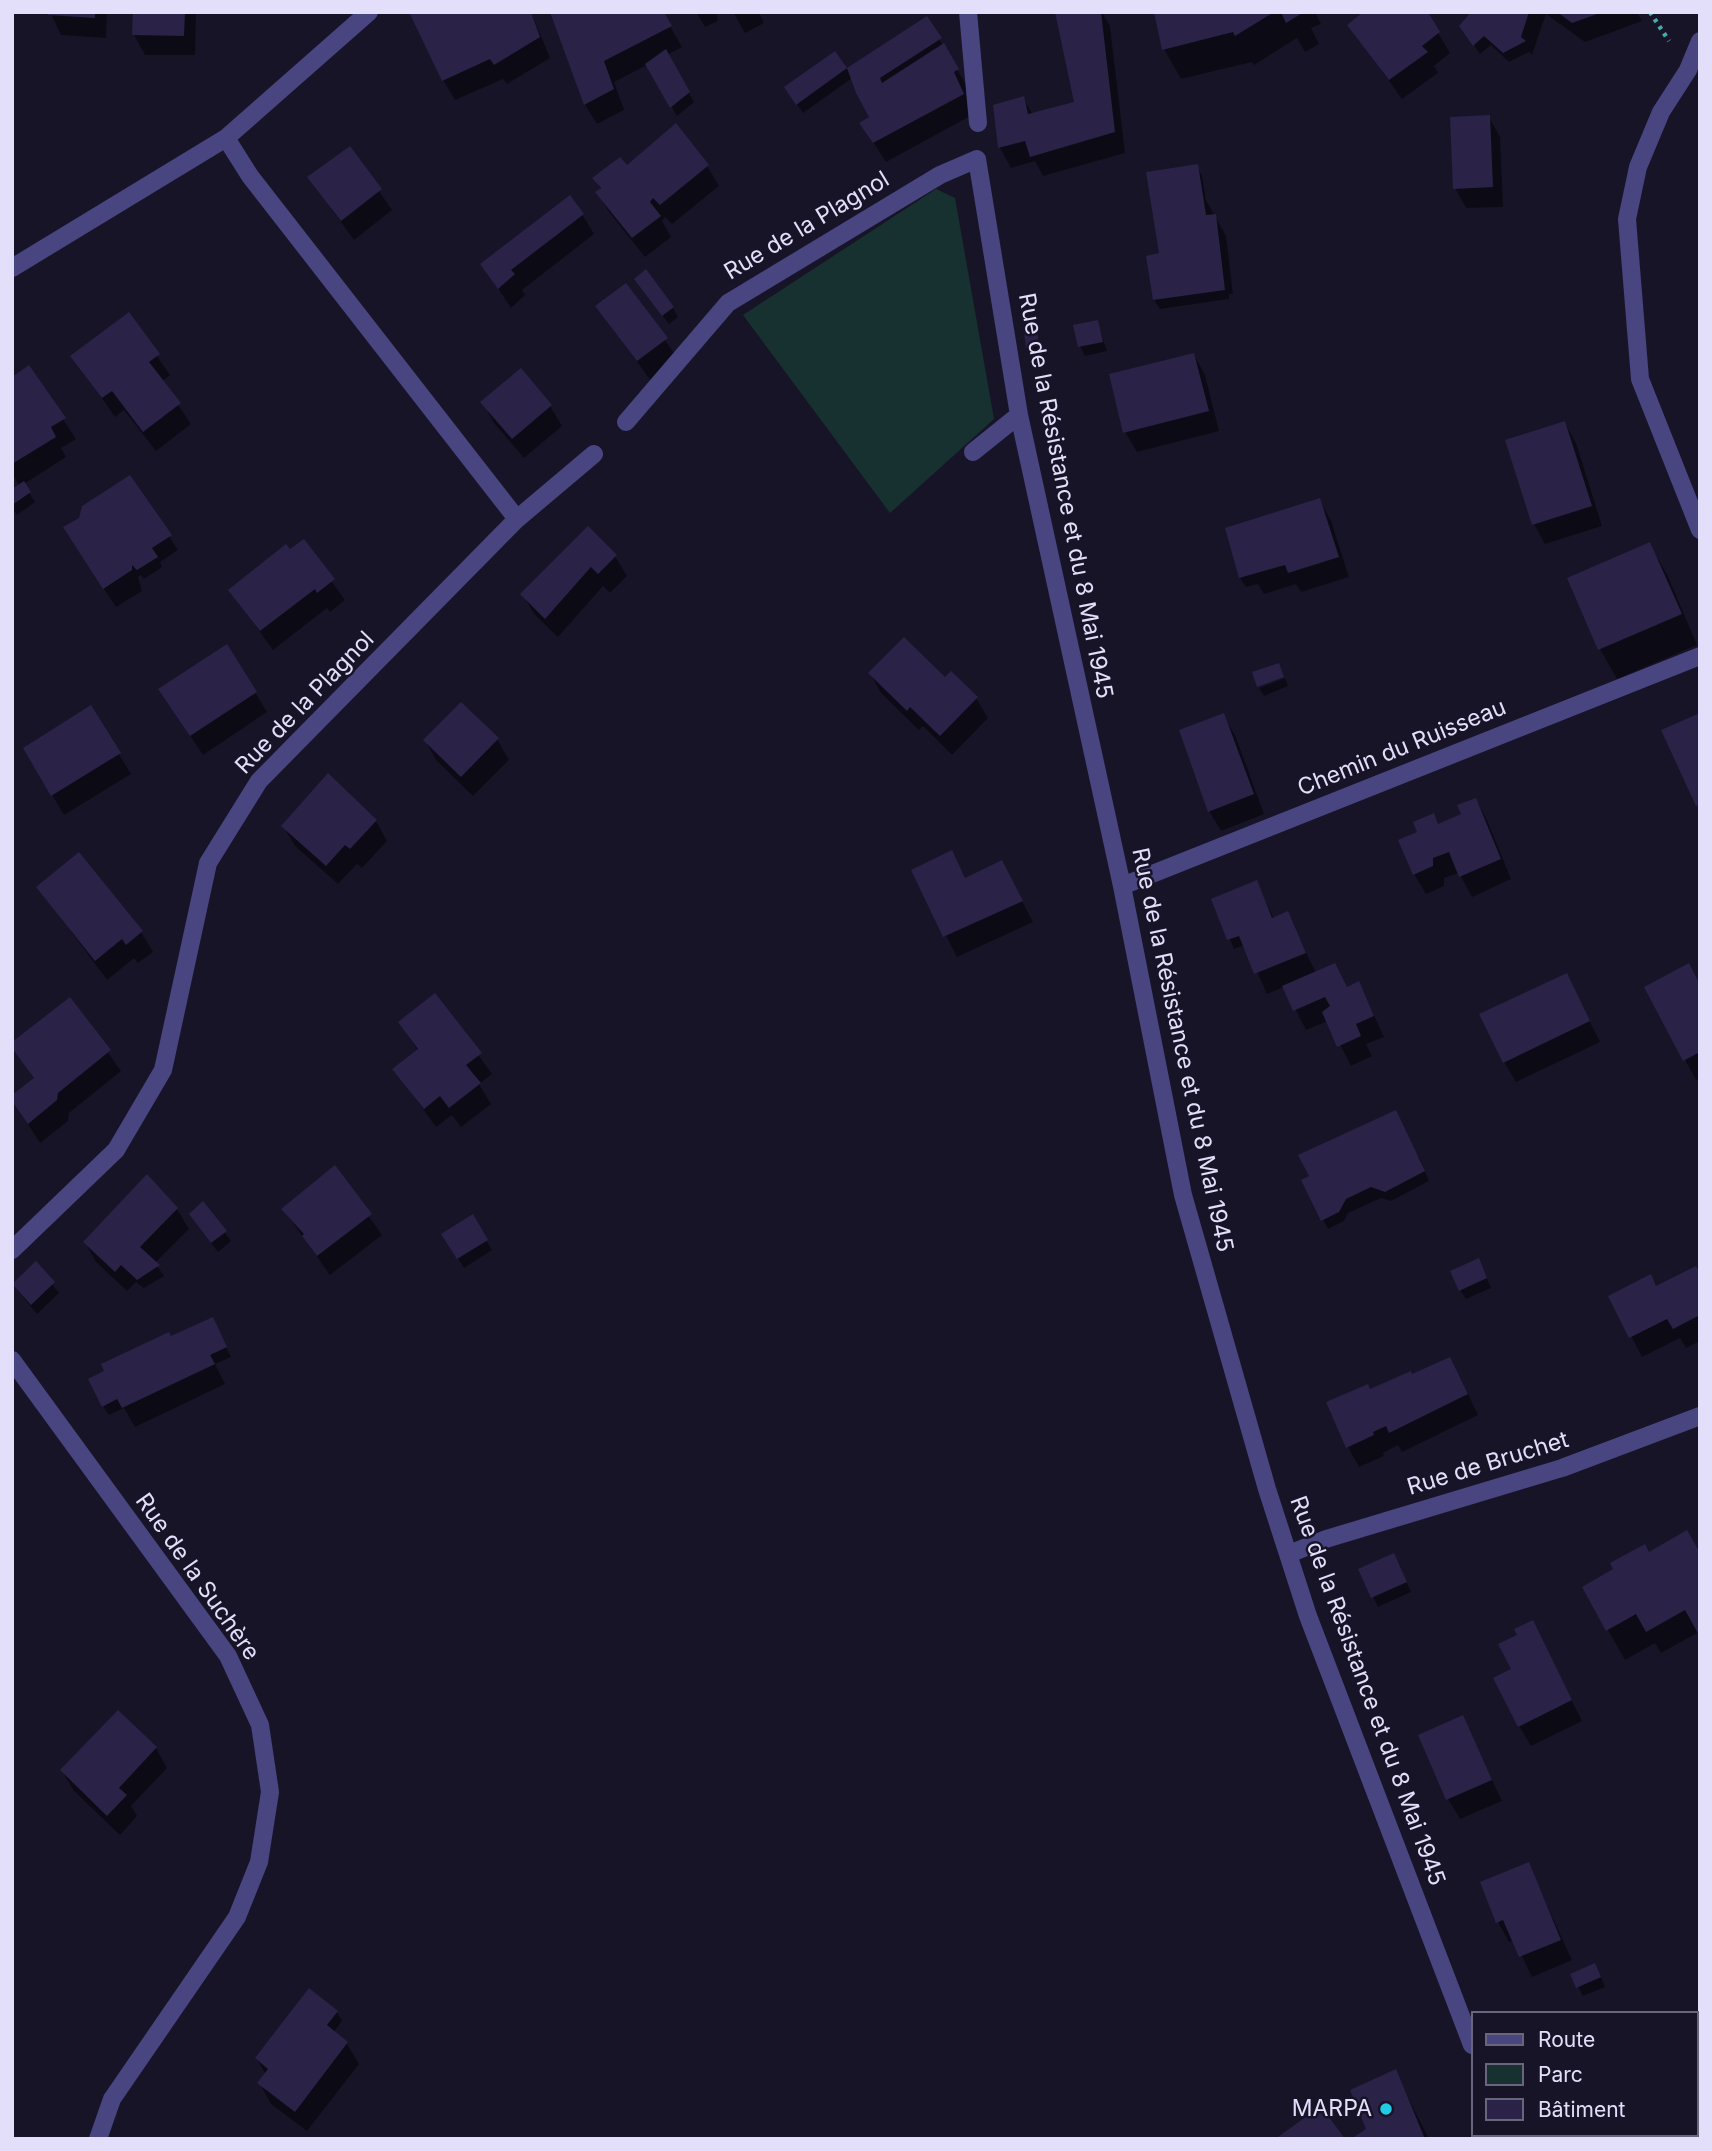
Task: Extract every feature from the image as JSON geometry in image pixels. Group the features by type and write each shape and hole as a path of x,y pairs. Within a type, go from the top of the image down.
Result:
{"street":[{"path":"12,268 226,138 369,12"},
{"path":"968,12 978,123"},
{"path":"1700,41 1688,70 1661,112 1642,156 1627,219 1640,379 1700,530"},
{"path":"226,138 250,176 517,519"},
{"name":"Rue de la Plagnol","path":"626,422 728,303 940,175 977,159"},
{"name":"Rue de la Résistance et du 8 Mai 1945","path":"977,159 1019,415 1122,886 1183,1195 1267,1489 1308,1616 1470,2040"},
{"path":"974,452 1019,415"},
{"name":"Rue de la Plagnol","path":"12,1250 116,1150 163,1070 208,863 260,781 517,519 594,454"},
{"name":"Chemin du Ruisseau","path":"1122,886 1700,656"},
{"name":"Rue de la Suchère","path":"12,1360 228,1656 260,1725 270,1792 259,1863 237,1917 112,2099 98,2139"},
{"name":"Rue de Bruchet","path":"1289,1554 1326,1539 1562,1468 1700,1416"}],"green space":[{"path":"936,189 955,198 994,419 890,513 743,315"}],"building":[{"path":"48,12 95,12 95,18 48,15"},
{"path":"133,12 185,12 184,36 132,35"},
{"path":"409,12 531,12 540,37 494,65 490,59 442,81"},
{"path":"550,12 664,12 672,26 604,61 614,89 584,105"},
{"path":"1055,12 1101,12 1115,132 1030,157 1025,141 998,148 993,105 1024,96 1028,114 1074,102"},
{"path":"1154,12 1274,12 1235,36 1233,32 1162,50"},
{"path":"1281,12 1304,12 1286,23"},
{"path":"1363,12 1428,12 1440,32 1422,46 1428,52 1389,80 1347,25"},
{"path":"1471,12 1529,12 1521,37 1526,41 1503,53 1484,36 1473,46 1459,26"},
{"path":"1557,12 1600,12 1600,13 1572,23"},
{"path":"927,16 942,38 880,78 882,83 944,43 959,69 954,72 964,94 873,143 859,123 869,117 847,68"},
{"path":"666,49 690,92 670,108 645,64"},
{"path":"835,51 847,68 796,105 784,87"},
{"path":"1490,115 1493,187 1453,189 1450,117"},
{"path":"676,123 709,165 660,205 653,198 650,202 661,216 632,238 595,192 601,188 592,178 620,157 627,165"},
{"path":"350,146 382,189 341,221 307,177"},
{"path":"1198,164 1206,215 1216,214 1225,290 1153,300 1146,256 1159,253 1146,172"},
{"path":"570,195 584,214 511,270 515,274 498,289 480,264"},
{"path":"646,269 674,307 662,316 634,279"},
{"path":"626,283 668,338 637,361 595,306"},
{"path":"129,312 160,354 149,362 181,403 143,432 112,391 102,398 70,356"},
{"path":"1098,320 1103,342 1078,347 1073,325"},
{"path":"1037,330 1039,346 1026,348 1024,332"},
{"path":"1194,353 1209,411 1123,433 1109,374"},
{"path":"29,365 66,418 51,427 56,437 12,464 12,377"},
{"path":"521,368 552,405 512,439 480,402"},
{"path":"1565,421 1592,506 1532,525 1505,440"},
{"path":"130,475 172,535 152,548 158,557 137,570 132,565 132,570 103,589 63,527 79,518 82,506"},
{"path":"24,481 31,492 12,505 12,489"},
{"path":"1320,498 1339,557 1288,573 1285,565 1239,578 1225,528"},
{"path":"588,526 617,555 598,574 591,567 545,619 520,594"},
{"path":"304,539 335,579 317,593 315,589 260,631 228,590 286,544 290,549"},
{"path":"1650,542 1682,614 1598,650 1567,578"},
{"path":"904,637 945,677 951,671 978,697 940,736 910,707 907,711 868,673"},
{"path":"227,644 257,692 190,736 158,689"},
{"path":"1279,663 1284,677 1257,687 1252,672"},
{"path":"461,702 499,738 461,777 423,740"},
{"path":"91,705 121,753 51,796 23,748"},
{"path":"1224,713 1254,794 1208,812 1179,730"},
{"path":"1700,713 1700,804 1696,806 1661,730"},
{"path":"328,773 377,820 350,849 345,845 326,866 281,826"},
{"path":"1476,798 1501,859 1459,877 1449,852 1433,858 1433,866 1413,875 1398,840 1417,832 1413,822 1434,813 1438,824 1461,814 1457,805"},
{"path":"952,850 965,878 1002,860 1023,901 943,937 911,870"},
{"path":"79,852 143,931 126,945 122,939 95,961 36,887"},
{"path":"1257,880 1272,918 1288,911 1306,953 1254,974 1239,936 1227,940 1211,899"},
{"path":"1335,963 1347,987 1359,981 1374,1016 1356,1024 1361,1036 1337,1047 1322,1012 1330,1006 1325,997 1293,1011 1282,986"},
{"path":"1689,963 1700,985 1700,1052 1683,1061 1644,987"},
{"path":"1567,973 1590,1021 1503,1063 1479,1014"},
{"path":"435,993 482,1053 466,1065 481,1083 449,1108 440,1096 424,1109 392,1069 418,1049 398,1022"},
{"path":"70,997 111,1050 58,1093 57,1100 28,1124 12,1101 12,1095 34,1078 12,1048 12,1042"},
{"path":"1396,1110 1425,1171 1385,1192 1371,1187 1346,1199 1339,1212 1321,1221 1301,1180 1309,1176 1298,1155"},
{"path":"335,1165 372,1214 317,1256 302,1236 304,1234 281,1209"},
{"path":"147,1174 178,1208 140,1247 160,1265 137,1280 121,1265 115,1272 83,1242"},
{"path":"203,1201 227,1231 211,1243 189,1214"},
{"path":"473,1214 488,1240 457,1259 441,1234"},
{"path":"1479,1258 1487,1278 1459,1291 1450,1271"},
{"path":"36,1261 55,1282 31,1305 12,1284"},
{"path":"1696,1266 1700,1273 1700,1315 1673,1329 1667,1319 1629,1338 1608,1296 1651,1274 1656,1286"},
{"path":"213,1317 227,1347 210,1355 215,1364 122,1408 117,1399 102,1407 88,1379 104,1371 101,1364 169,1332 171,1336"},
{"path":"1450,1357 1468,1394 1389,1433 1386,1426 1373,1432 1374,1435 1346,1448 1326,1402 1368,1384 1370,1389 1411,1371 1412,1374"},
{"path":"1687,1530 1700,1553 1700,1637 1685,1610 1646,1632 1636,1614 1606,1631 1582,1587 1613,1569 1610,1563 1645,1544 1649,1552"},
{"path":"1394,1553 1407,1582 1371,1598 1358,1569"},
{"path":"1533,1620 1572,1700 1518,1727 1493,1678 1511,1669 1498,1644 1517,1635 1514,1629"},
{"path":"118,1710 157,1747 119,1788 127,1795 107,1816 60,1770"},
{"path":"1463,1715 1492,1780 1446,1800 1418,1735"},
{"path":"1529,1862 1561,1940 1519,1957 1503,1920 1496,1923 1480,1882"},
{"path":"1595,1963 1601,1977 1576,1988 1570,1974"},
{"path":"309,1988 338,2011 327,2025 348,2042 295,2112 257,2083 268,2069 255,2058"},
{"path":"1700,2031 1698,2094 1698,2032"},
{"name":"MARPA","path":"1396,2069 1425,2139 1351,2139 1366,2129 1350,2090"},
{"name":"MARPA","path":"1321,2106 1345,2139 1275,2139"},
{"path":"1574,2137 1644,2139 1574,2139"}],"place":[{"name":"MARPA","path":"1386,2109"}]}
